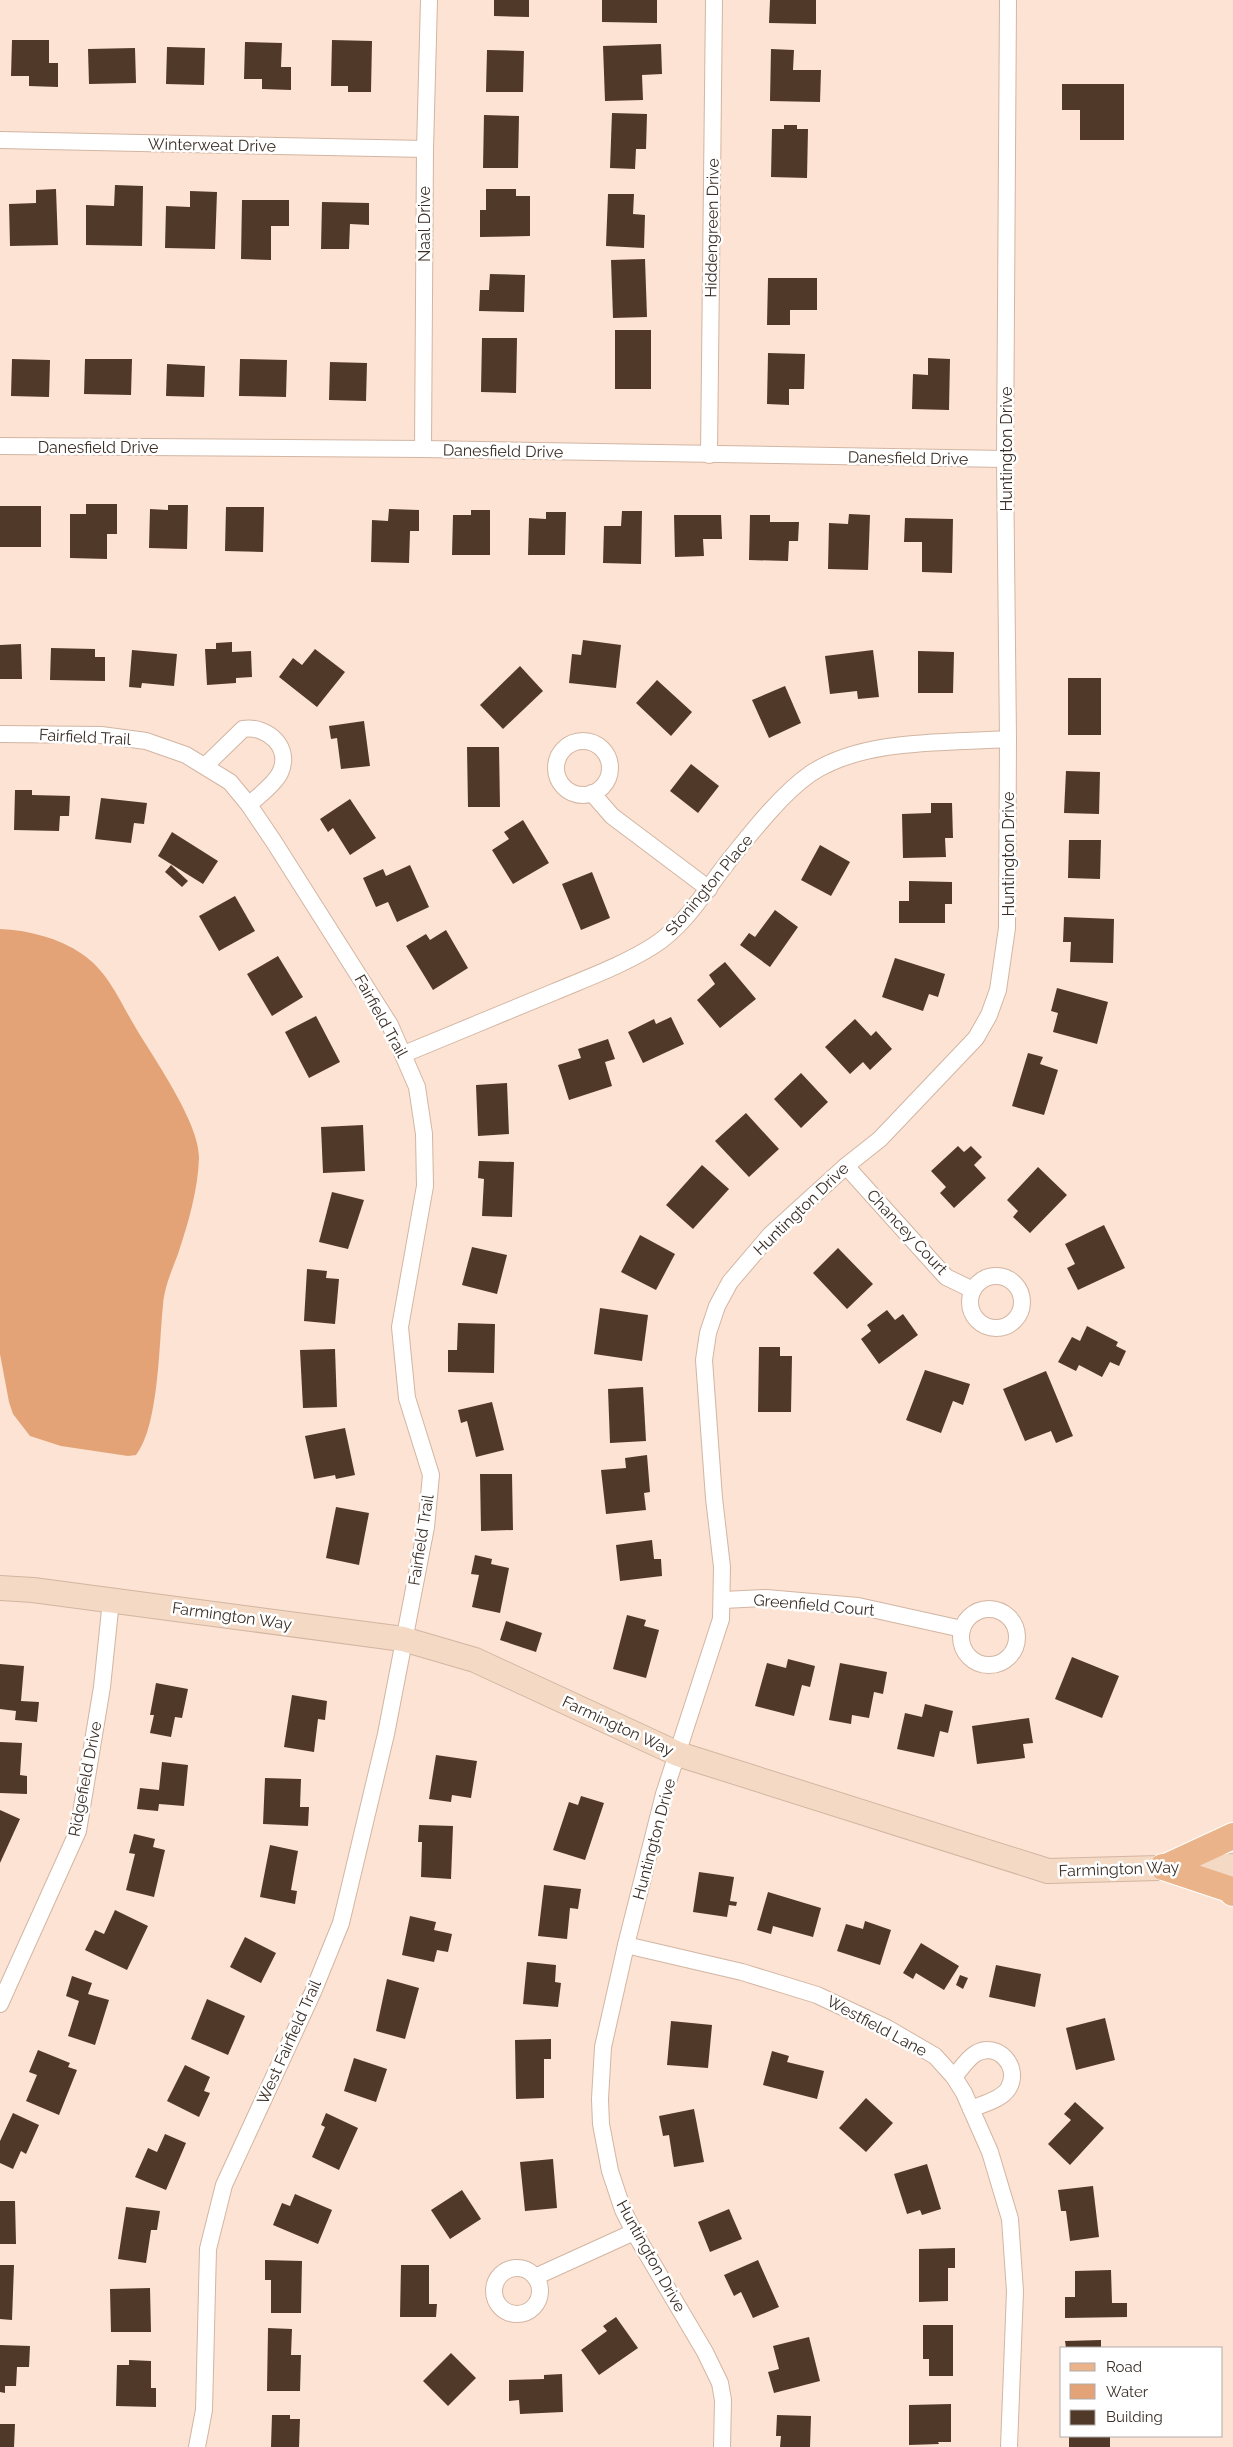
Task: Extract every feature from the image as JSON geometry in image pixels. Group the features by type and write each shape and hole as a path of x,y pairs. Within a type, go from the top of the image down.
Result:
{"main road":[{"path":"1165,1868 1233,1836"},
{"path":"1165,1868 1229,1889 1233,1893"}],"street":[{"name":"Naal Drive","path":"423,449 425,149 429,0"},
{"name":"Hiddengreen Drive","path":"709,455 714,0"},
{"name":"Huntington Drive","path":"722,2447 723,2400 720,2383 705,2352 634,2232 623,2210 610,2171 601,2124 600,2099 603,2047 664,1794 721,1619 723,1600 704,1360 708,1333 717,1306 730,1282 770,1235 846,1166 880,1139 976,1038 989,1015 998,990 1007,928 1008,739 1005,460 1008,0"},
{"name":"Winterweat Drive","path":"0,140 425,149"},
{"name":"Danesfield Drive","path":"0,446 423,449 1005,460"},
{"path":"206,765 243,729 259,728 269,732 280,747 282,768 279,776 249,805"},
{"name":"Fairfield Trail","path":"0,734 126,737 172,749 206,765 230,782 249,805 390,1025 404,1054 417,1088 426,1159 425,1186 400,1327 407,1398 431,1475 426,1527 403,1638"},
{"name":"Stonington Place","path":"404,1054 600,973 654,946 670,933 709,889 734,853 793,787 827,764 845,756 882,747 1008,739"},
{"path":"592,793 612,816 709,889"},
{"name":"Chancey Court","path":"846,1166 946,1277 973,1290"},
{"name":"Farmington Way","path":"0,1588 33,1590 403,1638 475,1660 678,1754 1048,1871 1233,1866"},
{"name":"Greenfield Court","path":"723,1600 766,1598 858,1606 962,1629"},
{"name":"Ridgefield Drive","path":"0,2004 78,1831 101,1696 111,1600"},
{"name":"West Fairfield Trail","path":"197,2447 204,2410 208,2249 224,2185 313,1992 341,1923 386,1734 403,1638"},
{"name":"Westfield Lane","path":"626,1946 742,1972 817,1995 886,2028 935,2056 954,2077 990,2152 1010,2219 1015,2291 1009,2447"},
{"path":"954,2077 974,2054 988,2050 1001,2053 1010,2063 1013,2077 1008,2089 997,2098 971,2109"},
{"path":"535,2277 634,2232"}],"water":[{"path":"0,929 32,933 63,943 82,954 100,970 114,989 175,1092 185,1110 197,1144 199,1158 195,1195 165,1292 154,1405 144,1442 136,1455 128,1456 61,1446 30,1436 13,1414 9,1402 0,1354"}],"building":[{"path":"494,0 529,0 529,17 494,16"},
{"path":"602,0 657,0 657,23 602,22"},
{"path":"770,0 816,0 816,24 769,23"},
{"path":"12,40 49,40 49,63 58,63 58,87 29,86 29,76 11,76"},
{"path":"332,40 372,41 371,92 348,92 348,86 331,86"},
{"path":"245,42 282,43 281,67 291,67 291,90 262,89 262,79 244,79"},
{"path":"661,44 662,74 642,75 643,100 605,101 603,46"},
{"path":"167,47 205,48 204,85 166,84"},
{"path":"135,48 136,83 89,84 88,49"},
{"path":"771,49 794,50 793,70 821,70 820,102 770,101"},
{"path":"487,50 524,51 523,92 486,92"},
{"path":"1062,84 1124,84 1124,140 1080,140 1080,110 1062,110"},
{"path":"612,113 647,114 646,149 636,149 635,169 610,168"},
{"path":"484,115 519,116 518,168 483,168"},
{"path":"784,125 797,125 797,129 808,129 807,178 771,177 772,129 784,129"},
{"path":"115,185 143,186 142,246 86,245 86,205 114,206"},
{"path":"56,189 58,245 10,246 9,204 36,203 36,190"},
{"path":"486,189 516,189 516,196 530,196 530,236 480,237 480,210 486,210"},
{"path":"190,191 217,192 215,249 165,248 166,206 190,207"},
{"path":"608,194 634,194 633,214 645,215 644,248 606,246"},
{"path":"242,200 289,200 289,226 271,226 271,260 241,259"},
{"path":"322,202 369,203 369,225 350,224 349,249 321,249"},
{"path":"645,259 647,317 613,318 611,260"},
{"path":"490,274 525,275 524,312 479,311 480,290 489,290"},
{"path":"768,278 817,278 817,310 790,310 790,325 767,325"},
{"path":"615,330 651,330 651,389 615,389"},
{"path":"482,338 517,338 516,393 481,392"},
{"path":"768,353 805,354 804,389 789,389 789,405 767,404"},
{"path":"928,358 950,359 949,410 912,409 913,374 928,375"},
{"path":"12,359 50,360 49,397 11,396"},
{"path":"85,359 132,359 131,395 84,394"},
{"path":"240,359 287,360 286,397 239,396"},
{"path":"330,362 367,363 366,401 329,400"},
{"path":"167,364 205,366 204,397 166,396"},
{"path":"86,504 117,504 117,534 107,534 107,559 70,558 70,514 86,514"},
{"path":"168,505 188,505 187,549 149,548 150,509 168,510"},
{"path":"0,506 41,506 41,547 0,547"},
{"path":"226,507 264,507 263,552 225,551"},
{"path":"389,509 419,510 419,531 410,531 409,563 371,562 372,520 388,521"},
{"path":"471,510 490,510 490,555 452,555 453,515 471,515"},
{"path":"622,511 642,511 641,564 603,563 604,526 621,526"},
{"path":"546,512 566,512 565,555 528,555 529,518 546,519"},
{"path":"849,514 870,515 868,570 828,569 829,523 848,524"},
{"path":"674,515 721,515 722,539 703,539 704,556 675,557"},
{"path":"750,515 770,515 770,522 799,522 798,541 789,541 788,561 749,560"},
{"path":"905,518 953,519 952,573 922,572 922,542 904,542"},
{"path":"583,640 621,645 616,688 569,683 572,654 581,655"},
{"path":"232,642 232,652 251,651 252,677 236,678 236,683 207,685 205,649 216,649 216,643"},
{"path":"21,644 22,679 0,679 0,645"},
{"path":"51,648 95,649 95,657 105,657 105,681 50,680"},
{"path":"315,649 345,672 317,707 279,677 293,658 302,665"},
{"path":"132,650 177,654 174,686 142,683 141,688 129,687"},
{"path":"873,650 879,697 858,699 857,691 830,694 825,656"},
{"path":"918,651 954,652 953,693 918,693"},
{"path":"520,666 543,691 503,729 480,705"},
{"path":"1068,678 1101,678 1101,735 1068,735"},
{"path":"657,680 692,712 671,736 636,703"},
{"path":"785,686 801,723 769,738 752,700"},
{"path":"364,721 370,766 341,769 337,738 331,739 329,726"},
{"path":"467,747 499,747 500,807 468,807"},
{"path":"691,764 719,786 698,813 670,791"},
{"path":"1066,771 1100,772 1099,814 1064,813"},
{"path":"15,790 32,790 32,795 70,796 69,816 60,816 59,831 14,830"},
{"path":"101,798 147,803 144,824 134,823 131,843 95,839"},
{"path":"350,799 376,838 350,855 333,828 328,832 320,819"},
{"path":"931,803 952,803 953,838 945,838 946,857 903,858 902,814 931,813"},
{"path":"523,820 549,863 513,884 492,850 509,839 504,832"},
{"path":"172,832 218,861 203,884 158,856"},
{"path":"1069,840 1101,840 1100,879 1068,878"},
{"path":"820,845 850,862 831,896 801,880"},
{"path":"171,865 188,881 182,887 165,872"},
{"path":"410,865 429,907 397,922 388,902 376,907 363,878 383,869 386,876"},
{"path":"592,872 610,918 581,930 562,884"},
{"path":"909,881 952,882 952,904 945,904 945,923 899,923 899,901 909,901"},
{"path":"235,896 255,931 219,951 199,916"},
{"path":"775,910 798,927 770,967 740,945 749,933 755,937"},
{"path":"1064,917 1114,919 1113,963 1070,962 1071,942 1063,942"},
{"path":"446,930 468,968 433,990 406,946 426,934 430,940"},
{"path":"278,956 303,997 272,1016 247,974"},
{"path":"895,958 945,974 938,997 929,994 923,1011 882,997"},
{"path":"725,962 756,999 720,1028 697,1000 715,984 709,975"},
{"path":"1057,988 1108,1002 1097,1044 1053,1032 1058,1013 1051,1011"},
{"path":"316,1016 340,1062 309,1078 285,1032"},
{"path":"671,1017 684,1044 643,1063 628,1032 654,1019 656,1024"},
{"path":"855,1019 871,1036 876,1031 892,1049 870,1070 863,1062 850,1074 825,1047"},
{"path":"608,1039 615,1059 605,1062 612,1086 569,1100 558,1065 581,1058 578,1049"},
{"path":"1028,1053 1043,1057 1040,1064 1058,1070 1044,1115 1012,1106"},
{"path":"801,1073 828,1102 801,1128 774,1099"},
{"path":"507,1083 509,1134 478,1136 476,1085"},
{"path":"746,1113 779,1149 749,1177 715,1141"},
{"path":"363,1125 365,1171 323,1173 321,1127"},
{"path":"958,1146 964,1152 971,1146 982,1157 974,1165 986,1178 954,1208 940,1193 946,1187 931,1171"},
{"path":"479,1161 514,1162 512,1217 482,1216 484,1179 478,1178"},
{"path":"702,1165 729,1189 693,1229 666,1205"},
{"path":"1038,1167 1067,1195 1030,1233 1013,1217 1018,1211 1007,1200"},
{"path":"332,1192 364,1200 348,1249 319,1242"},
{"path":"1104,1225 1125,1268 1078,1290 1067,1268 1075,1264 1065,1244"},
{"path":"640,1235 675,1254 656,1290 621,1272"},
{"path":"472,1247 507,1255 497,1294 462,1285"},
{"path":"838,1248 873,1284 847,1309 813,1273"},
{"path":"307,1269 327,1271 326,1278 339,1279 335,1324 304,1321"},
{"path":"600,1308 648,1315 642,1361 594,1354"},
{"path":"887,1310 895,1320 903,1314 918,1335 879,1364 861,1339 871,1331 867,1325"},
{"path":"458,1323 495,1324 494,1373 448,1372 448,1350 457,1350"},
{"path":"1087,1326 1118,1342 1116,1346 1126,1351 1119,1366 1110,1362 1102,1377 1079,1365 1076,1371 1058,1362 1072,1337 1080,1341"},
{"path":"759,1347 780,1347 780,1356 792,1356 791,1412 758,1412"},
{"path":"335,1349 337,1407 303,1408 300,1350"},
{"path":"925,1370 970,1384 963,1405 953,1401 941,1433 906,1420"},
{"path":"1046,1371 1073,1436 1056,1443 1051,1431 1025,1441 1003,1389"},
{"path":"643,1387 646,1441 610,1443 608,1389"},
{"path":"492,1402 504,1450 476,1457 467,1421 461,1423 458,1410"},
{"path":"345,1428 355,1475 336,1479 335,1475 314,1479 305,1436"},
{"path":"647,1455 650,1492 644,1493 646,1510 606,1514 601,1470 626,1468 625,1458"},
{"path":"480,1474 512,1474 513,1530 481,1531"},
{"path":"336,1507 369,1513 359,1565 326,1558"},
{"path":"652,1540 654,1559 661,1559 662,1576 620,1581 616,1545"},
{"path":"475,1555 492,1559 491,1564 509,1568 500,1613 472,1607 479,1575 471,1574"},
{"path":"627,1615 646,1620 644,1626 659,1630 646,1678 613,1669"},
{"path":"506,1621 542,1633 536,1652 500,1640"},
{"path":"1072,1657 1119,1676 1102,1718 1055,1699"},
{"path":"788,1659 815,1666 810,1687 802,1685 794,1716 755,1706 767,1663 786,1668"},
{"path":"840,1663 887,1672 883,1694 874,1692 869,1718 852,1715 851,1724 829,1720"},
{"path":"0,1664 24,1666 21,1701 39,1702 37,1722 15,1720 16,1711 0,1709"},
{"path":"156,1683 188,1689 182,1718 175,1717 171,1737 150,1733 154,1715 150,1715"},
{"path":"292,1695 327,1701 325,1720 318,1719 314,1752 284,1747"},
{"path":"925,1704 953,1711 948,1733 940,1731 934,1757 897,1749 905,1713 922,1717"},
{"path":"1029,1718 1033,1743 1023,1744 1025,1758 977,1764 972,1726"},
{"path":"0,1742 22,1743 20,1775 27,1776 27,1794 0,1793"},
{"path":"436,1755 477,1761 471,1798 452,1795 451,1802 429,1799"},
{"path":"162,1762 188,1765 184,1806 159,1804 158,1811 137,1809 140,1788 159,1790"},
{"path":"265,1778 301,1779 300,1807 309,1807 308,1826 263,1824"},
{"path":"581,1796 604,1803 585,1860 553,1850 569,1802 578,1805"},
{"path":"0,1810 20,1819 0,1863"},
{"path":"419,1825 453,1826 451,1879 421,1877 422,1842 418,1842"},
{"path":"134,1834 155,1839 153,1847 165,1850 154,1897 126,1890 135,1854 129,1853"},
{"path":"270,1845 298,1851 291,1890 297,1891 295,1904 260,1897"},
{"path":"699,1872 734,1877 730,1901 737,1902 736,1906 729,1905 727,1917 693,1912"},
{"path":"544,1885 581,1889 578,1909 570,1908 567,1939 538,1936"},
{"path":"768,1892 821,1908 813,1937 773,1926 771,1934 757,1930"},
{"path":"115,1910 148,1926 127,1970 85,1950 95,1930 104,1934"},
{"path":"410,1916 436,1922 434,1930 452,1934 448,1952 437,1950 434,1962 402,1955"},
{"path":"865,1921 891,1930 880,1965 837,1951 846,1924 863,1929"},
{"path":"245,1937 276,1953 261,1983 230,1967"},
{"path":"921,1943 959,1966 944,1990 916,1973 913,1979 903,1973"},
{"path":"527,1962 556,1965 555,1982 561,1983 558,2007 523,2004"},
{"path":"996,1965 1041,1974 1035,2007 989,1997"},
{"path":"960,1975 968,1978 963,1989 956,1985"},
{"path":"72,1976 92,1983 88,1994 109,2000 95,2045 68,2036 79,2001 66,1996"},
{"path":"387,1979 419,1988 405,2039 376,2031"},
{"path":"207,1999 245,2016 228,2055 191,2039"},
{"path":"1105,2018 1115,2060 1076,2070 1066,2028"},
{"path":"671,2021 712,2025 708,2068 667,2065"},
{"path":"551,2039 551,2059 544,2059 544,2098 516,2099 515,2040"},
{"path":"38,2050 70,2063 68,2067 77,2070 59,2115 26,2101 37,2075 29,2072"},
{"path":"772,2051 789,2056 787,2062 824,2071 817,2099 763,2085"},
{"path":"354,2058 387,2069 376,2102 344,2091"},
{"path":"185,2065 210,2077 204,2091 210,2093 199,2117 167,2101"},
{"path":"866,2098 893,2123 866,2152 839,2128"},
{"path":"1075,2102 1104,2128 1070,2165 1048,2144 1071,2120 1064,2114"},
{"path":"694,2109 704,2162 674,2167 669,2135 663,2136 659,2116"},
{"path":"13,2113 39,2125 26,2154 21,2151 13,2169 0,2163 0,2141"},
{"path":"326,2113 358,2128 339,2170 312,2157 325,2127 321,2125"},
{"path":"165,2134 186,2143 166,2190 135,2177 148,2148 157,2152"},
{"path":"553,2159 557,2208 525,2211 520,2162"},
{"path":"927,2164 941,2209 922,2215 920,2210 907,2214 894,2174"},
{"path":"1093,2186 1099,2237 1070,2241 1066,2211 1061,2211 1058,2190"},
{"path":"462,2190 481,2219 450,2239 431,2210"},
{"path":"295,2194 332,2210 318,2244 273,2225 282,2203 290,2206"},
{"path":"0,2201 15,2201 16,2244 0,2244"},
{"path":"126,2207 160,2211 157,2230 151,2230 146,2263 118,2259"},
{"path":"729,2209 742,2239 710,2252 698,2222"},
{"path":"955,2248 955,2268 948,2268 948,2301 919,2302 919,2249"},
{"path":"265,2260 302,2261 301,2313 271,2313 271,2280 265,2280"},
{"path":"758,2260 779,2307 753,2318 741,2292 734,2296 724,2275"},
{"path":"0,2265 14,2265 12,2320 0,2319"},
{"path":"401,2265 429,2265 429,2304 437,2304 436,2317 400,2317"},
{"path":"1111,2270 1112,2303 1127,2303 1127,2317 1065,2318 1065,2297 1075,2297 1075,2271"},
{"path":"150,2288 151,2332 111,2332 110,2289"},
{"path":"616,2317 638,2348 599,2375 581,2350 607,2331 603,2326"},
{"path":"923,2325 953,2325 953,2376 929,2376 929,2359 923,2359"},
{"path":"268,2328 292,2329 291,2355 301,2355 300,2391 267,2391"},
{"path":"809,2337 820,2381 774,2393 768,2372 779,2369 773,2346"},
{"path":"1101,2340 1101,2347 1066,2347 1065,2341"},
{"path":"0,2345 30,2346 29,2367 17,2367 16,2386 5,2386 5,2393 0,2392"},
{"path":"451,2353 476,2378 448,2406 423,2381"},
{"path":"129,2360 151,2361 151,2388 156,2388 156,2407 116,2406 117,2365 129,2365"},
{"path":"562,2374 563,2412 520,2414 519,2400 509,2401 509,2380 544,2379 544,2375"},
{"path":"951,2404 951,2442 909,2445 909,2405"},
{"path":"272,2415 290,2415 290,2419 300,2419 299,2447 271,2447"},
{"path":"777,2415 811,2416 810,2447 780,2447 781,2436 776,2436"},
{"path":"0,2424 15,2424 14,2447 0,2447"},
{"path":"1069,2437 1110,2437 1110,2447 1069,2447"}]}
